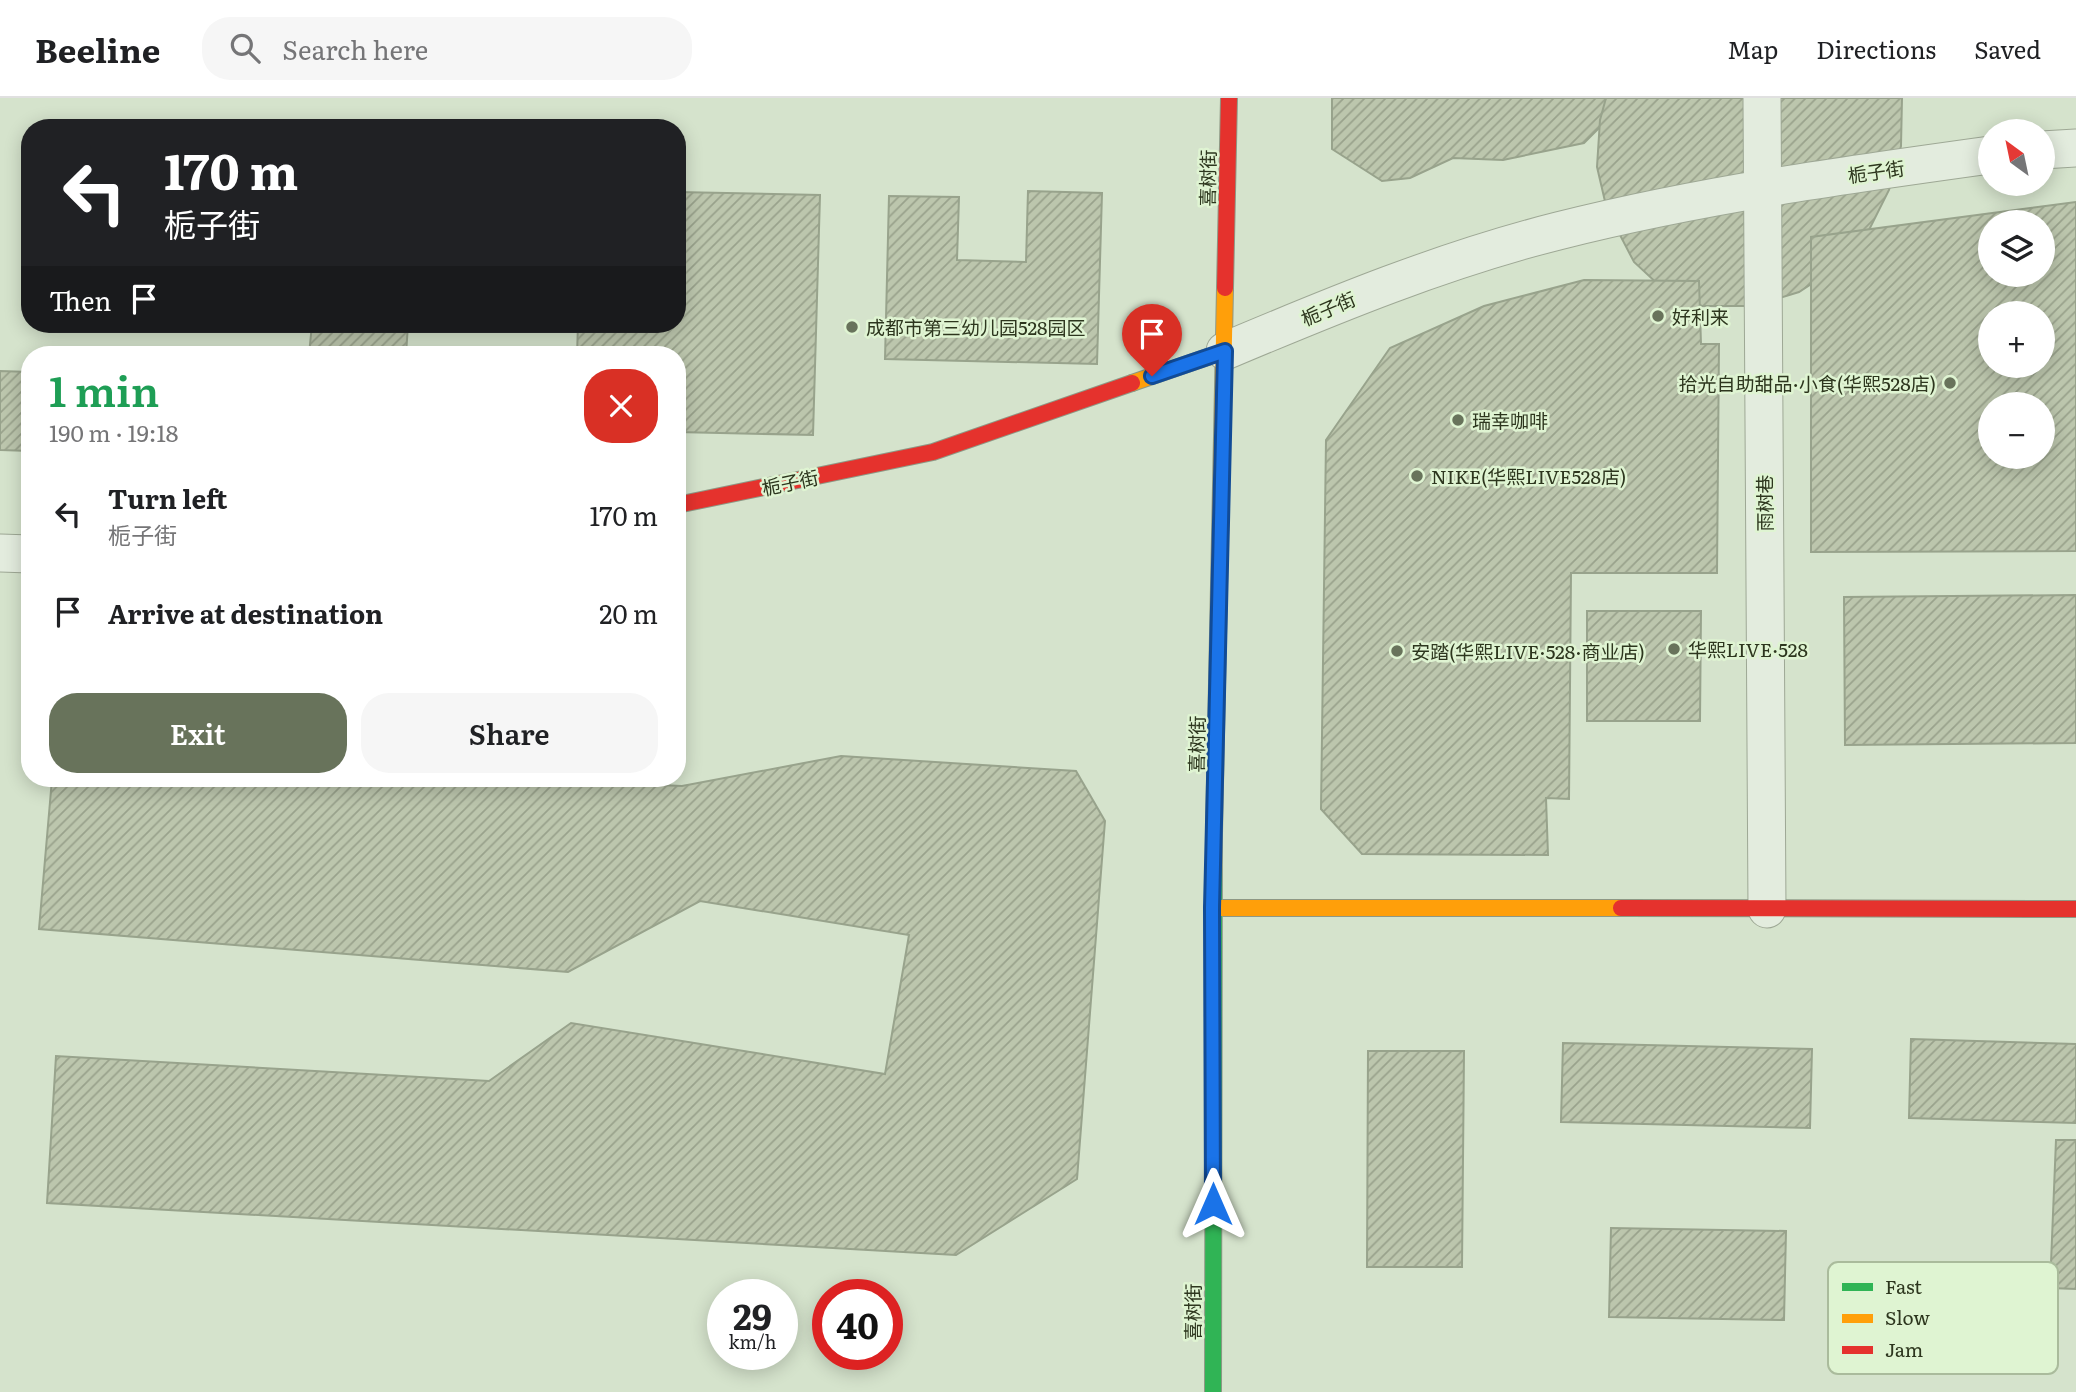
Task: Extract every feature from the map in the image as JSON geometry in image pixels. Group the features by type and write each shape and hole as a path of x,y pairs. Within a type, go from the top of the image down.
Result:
{"street":[{"name":"喜树街","path":"1213,1392 1212,908 1229,98"},
{"name":"雨树巷","path":"1762,98 1767,909"},
{"path":"2055,149 2076,148"},
{"name":"栀子街","path":"686,503 933,452 1225,351 1382,285 1557,232 1762,187 1978,157"},
{"path":"0,553 21,554"},
{"path":"1212,908 2076,909"}],"building":[{"path":"1332,98 1629,98 1584,143 1503,160 1453,158 1410,178 1382,181 1332,149"},
{"path":"1606,98 1902,98 1901,146 1889,190 1869,230 1840,265 1799,292 1754,306 1702,306 1662,288 1634,262 1607,210 1597,167 1600,120"},
{"path":"1028,191 1102,193 1097,364 885,359 889,196 959,197 957,260 1026,262"},
{"path":"686,192 820,195 813,435 686,432 686,346 577,346 578,333 686,333"},
{"path":"2076,202 2076,551 1811,552 1811,237 1978,215 1978,287 2055,287 2055,210 2015,210"},
{"path":"1584,280 1699,281 1701,344 1719,344 1717,573 1571,573 1569,799 1546,798 1548,855 1362,854 1321,809 1326,440 1390,348 1484,306"},
{"path":"311,333 407,333 407,346 310,346"},
{"path":"0,371 21,372 21,451 0,450"},
{"path":"2076,595 2076,743 1845,745 1844,597"},
{"path":"1587,611 1701,611 1700,721 1587,721"},
{"path":"841,756 1076,771 1105,821 1077,1179 956,1255 47,1203 56,1056 489,1081 571,1023 885,1074 909,935 700,901 568,972 39,929 51,787 686,785"},
{"path":"1911,1039 2076,1044 2076,1123 1909,1118"},
{"path":"1563,1043 1812,1049 1810,1128 1561,1122"},
{"path":"1368,1051 1464,1051 1462,1267 1367,1267"},
{"path":"2056,1140 2076,1140 2076,1289 2058,1288 2058,1262 2051,1262"},
{"path":"1611,1228 1786,1231 1784,1320 1609,1317"}],"traffic: fast":[{"path":"1213,1392 1214,833"}],"traffic: slow":[{"path":"1214,833 1225,288"},
{"path":"1132,383 1225,351"},
{"path":"1212,908 1621,908"}],"traffic: jam":[{"path":"1225,288 1229,98"},
{"path":"686,503 933,452 1132,383"},
{"path":"1621,908 2076,909"}],"place":[{"name":"好利来","path":"1658,316"},
{"name":"成都市第三幼儿园528园区","path":"852,327"},
{"name":"拾光自助甜品·小食(华熙528店)","path":"1950,383"},
{"name":"瑞幸咖啡","path":"1458,420"},
{"name":"NIKE(华熙LIVE528店)","path":"1417,476"},
{"name":"华熙LIVE·528","path":"1674,649"},
{"name":"安踏(华熙LIVE·528·商业店)","path":"1397,651"}],"route":[{"path":"1152,376 1225,351 1212,908 1213,1204"}]}
